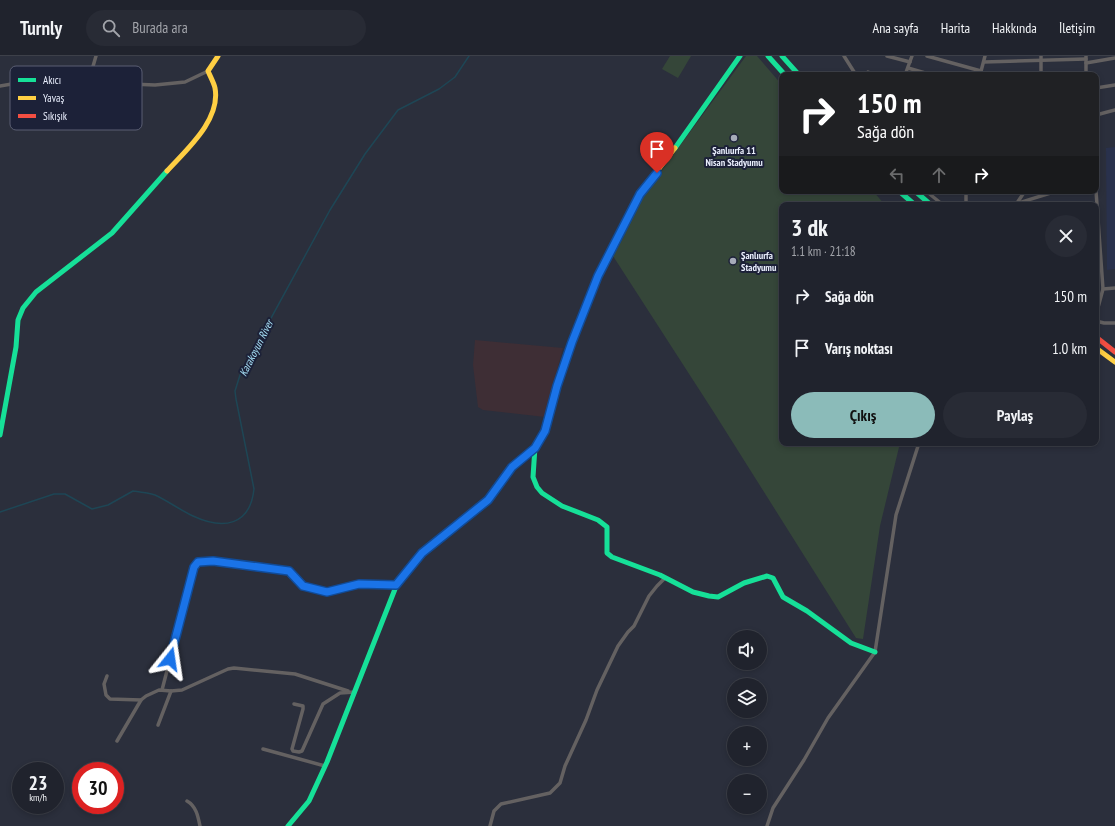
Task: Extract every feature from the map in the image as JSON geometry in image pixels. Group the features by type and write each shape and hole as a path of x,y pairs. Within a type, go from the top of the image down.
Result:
{"street":[{"path":"93,66 96,56"},
{"path":"142,84 155,85 185,82 208,71 218,56"},
{"path":"291,825 309,801 325,766 396,585 422,553 488,500 512,467 535,448 545,431 557,386 572,342 598,276 640,194 685,135 740,56"},
{"path":"768,56 782,72"},
{"path":"782,56 796,72"},
{"path":"844,56 854,72"},
{"path":"887,56 910,62"},
{"path":"907,72 912,56"},
{"path":"927,56 978,72"},
{"path":"981,72 985,56"},
{"path":"984,62 1041,58 1115,58"},
{"path":"1041,58 1042,72"},
{"path":"1086,59 1086,72"},
{"path":"908,68 922,72"},
{"path":"0,435 16,347 18,320 23,308 36,292 112,233 202,131 211,118 214,103 215,89 208,71"},
{"path":"0,86 10,84"},
{"path":"1099,88 1115,85"},
{"path":"1099,114 1115,110"},
{"path":"902,194 912,202"},
{"path":"918,194 928,202"},
{"path":"930,194 939,202"},
{"path":"1021,202 1047,194"},
{"path":"1099,233 1103,290 1099,304"},
{"path":"1103,290 1115,288"},
{"path":"1099,321 1115,323"},
{"path":"1099,339 1115,352"},
{"path":"1099,350 1115,362"},
{"path":"767,826 773,808 804,760 828,718 875,652 896,515 919,446"},
{"path":"535,448 533,466 534,481 541,493 573,512 600,520 607,527 607,553 612,557 665,578 693,592 718,597 744,583 767,576 773,578 783,597 807,611 851,643 875,652"},
{"path":"162,690 194,567 198,562 213,561 289,571 303,586 327,592 359,584 396,585"},
{"path":"490,826 494,811 501,804 550,793 560,783 565,766 586,720 596,690 618,646 634,626 649,596 665,578"},
{"path":"117,741 142,700 152,693 158,690 171,691 190,688 228,669 234,668 295,674 355,692"},
{"path":"107,676 104,684 106,695 110,699 142,700"},
{"path":"158,726 171,691"},
{"path":"294,704 303,706 292,749 299,752 302,751 323,704 340,693 348,691"},
{"path":"263,749 325,766"},
{"path":"187,801 192,804 197,812 200,826"}],"shaded area":[{"path":"1115,147 1115,269 1107,270 1106,148"},
{"path":"475,340 563,348 545,417 483,410 478,407 473,365"}],"green space":[{"path":"670,56 691,56 678,78 662,69"},
{"path":"746,56 757,56 779,82 779,194 876,194 882,202 779,202 779,446 899,446 880,526 863,639 856,638 613,256 623,238 637,204"}],"waterway":[{"name":"Karakoyun River","path":"0,512 54,494 65,494 92,509 108,505 133,491 155,495 188,514 215,523 233,522 241,517 247,511 254,489 235,391 240,375 330,210 365,154 398,110 439,89 455,77 469,56"}],"traffic: fast":[{"path":"675,148 740,56"},
{"path":"768,56 782,72"},
{"path":"782,56 796,72"},
{"path":"0,435 16,347 18,320 23,308 36,292 112,233 167,171"},
{"path":"902,194 912,202"},
{"path":"918,194 928,202"},
{"path":"487,501 512,467 535,447 545,431 557,386 571,346 598,276 607,258"},
{"path":"535,447 533,477 537,487 542,493 562,506 598,520 607,527 607,553 612,557 660,575 693,592 709,596 718,597 744,583 767,576 773,578 783,597 807,611 851,643 875,652"},
{"path":"288,826 309,801 327,762 397,584"}],"traffic: slow":[{"path":"167,171 200,134 213,112 215,88 208,71 218,56"},
{"path":"607,258 640,193 675,148"},
{"path":"1099,350 1115,362"},
{"path":"397,584 423,553 487,501"}],"traffic: jam":[{"path":"1099,339 1115,352"}],"place":[{"name":"Şanlıurfa 11 Nisan Stadyumu","path":"734,138"},
{"name":"Şanlıurfa Stadyumu","path":"733,261"}],"route":[{"path":"170,659 194,567 198,562 213,561 268,567 289,571 303,586 312,590 327,592 359,584 381,583 396,585 422,553 488,500 512,467 535,448 545,431 557,386 572,342 598,276 640,194 657,173"}]}
